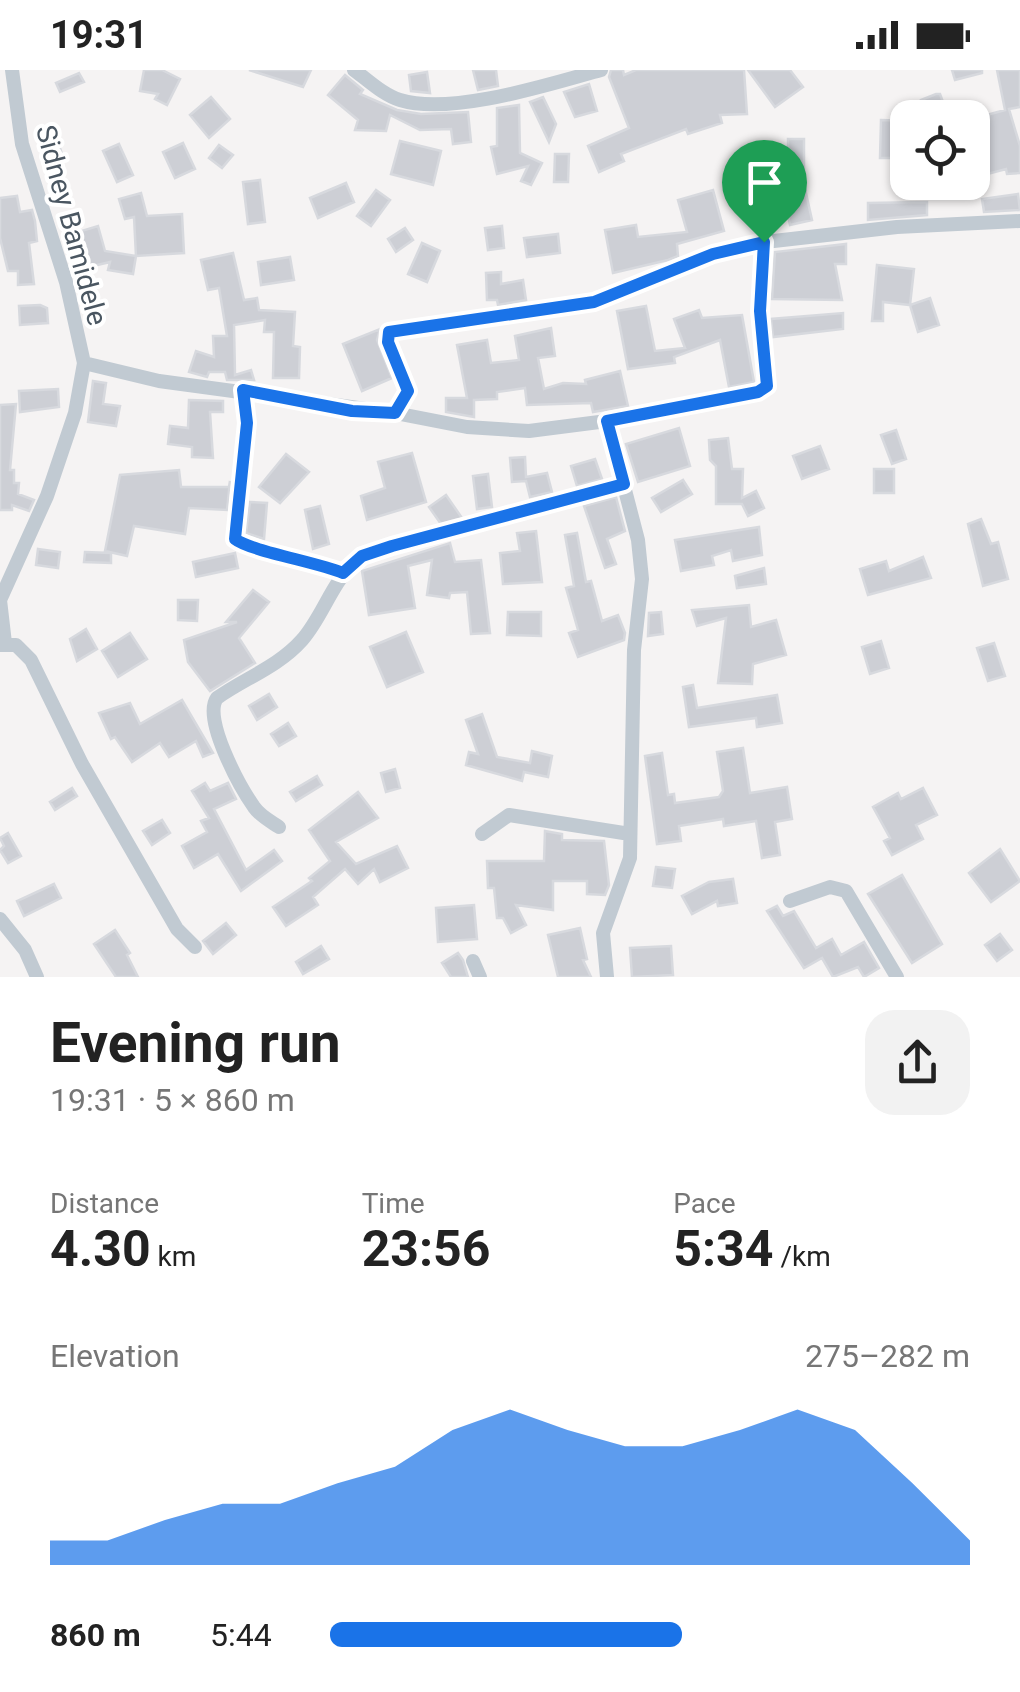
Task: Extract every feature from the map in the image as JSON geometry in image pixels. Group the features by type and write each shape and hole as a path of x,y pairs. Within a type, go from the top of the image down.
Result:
{"street":[{"name":"Sidney Bamidele","path":"12,70 22,144 66,282 84,362 159,381 243,390 352,411 395,413 468,427 529,431 607,421 758,392 767,386 760,311 764,242"},
{"path":"354,70 388,95 418,103 512,94 601,70"},
{"path":"395,413 408,391 388,342 389,332 594,302 713,254 764,242 897,226 1020,221"},
{"path":"84,362 75,413 47,496 0,600 2,644 16,645 31,660 82,764 177,928 194,948"},
{"path":"243,390 247,423 235,539 246,546 299,556 343,573"},
{"path":"607,421 642,579 634,650 630,858 603,933 607,977"},
{"path":"279,827 255,810 220,737 211,708 216,698 274,666 298,644 318,620 343,573 362,556 624,484"},
{"path":"482,834 509,815 630,834"},
{"path":"790,901 830,887 846,891 890,975"},
{"path":"0,919 25,950 37,977"},
{"path":"473,961 480,977"}],"building":[{"path":"144,70 162,70 180,79 167,105 155,99 158,94 140,91"},
{"path":"249,70 311,70 303,87"},
{"path":"473,70 496,70 498,86 478,90"},
{"path":"611,70 623,70 624,75 636,70 744,70 747,114 720,115 722,123 688,134 686,129 621,154 624,161 599,172 588,146 629,128 609,77"},
{"path":"748,70 790,70 803,87 775,107"},
{"path":"952,70 982,70 982,73 955,80"},
{"path":"997,70 1020,70 1020,107 1009,109 1020,146 1020,173 1007,174 1006,169 990,173 990,114 1005,110"},
{"path":"427,72 430,93 411,91 409,75"},
{"path":"79,73 84,82 60,92 56,83"},
{"path":"345,75 363,90 360,94 397,110 421,114 468,112 471,142 453,144 451,129 420,130 390,115 386,131 355,130 358,120 328,95"},
{"path":"589,84 597,111 575,117 564,92"},
{"path":"940,94 942,100 921,100"},
{"path":"211,97 230,119 209,138 190,115"},
{"path":"543,97 556,124 549,142 530,102"},
{"path":"519,105 520,153 542,163 531,185 521,181 528,166 497,174 491,147 497,146 497,108"},
{"path":"881,120 890,120 890,158 880,158"},
{"path":"54,130 62,154 53,157 45,132"},
{"path":"788,139 804,139 804,184 812,220 790,225 782,187 757,189 756,160 788,158"},
{"path":"400,141 441,151 433,185 391,174"},
{"path":"183,143 195,169 175,178 163,152"},
{"path":"119,144 133,175 117,182 103,151"},
{"path":"219,145 233,155 222,168 209,158"},
{"path":"555,154 569,154 568,182 554,182"},
{"path":"260,180 265,222 248,224 243,182"},
{"path":"346,183 354,202 318,218 310,198"},
{"path":"376,190 390,200 371,226 357,216"},
{"path":"713,190 724,231 677,244 678,256 668,260 613,273 605,230 636,225 638,237 687,232 678,200"},
{"path":"141,193 147,216 182,214 184,253 136,256 134,217 125,219 119,199"},
{"path":"1018,194 1020,210 984,212 982,200"},
{"path":"17,196 20,212 32,210 35,221 37,241 29,243 34,284 18,285 18,271 8,271 0,238 0,198"},
{"path":"927,202 927,215 868,220 868,203"},
{"path":"98,226 105,251 136,256 133,274 108,270 110,262 89,267 78,232"},
{"path":"502,226 504,248 488,250 485,228"},
{"path":"405,228 413,240 396,252 388,239"},
{"path":"558,234 560,253 527,257 524,238"},
{"path":"422,243 440,251 427,282 408,274"},
{"path":"846,244 846,264 835,264 842,300 772,299 775,252"},
{"path":"233,253 244,300 257,298 259,310 295,312 293,346 300,347 299,378 273,378 274,332 264,332 265,320 234,325 235,375 251,370 254,380 227,380 225,372 209,372 207,377 189,372 196,351 214,357 213,336 227,336 219,288 208,290 201,260"},
{"path":"290,257 294,280 261,285 258,262"},
{"path":"877,265 914,269 910,305 883,302 883,321 872,321"},
{"path":"501,272 501,284 523,280 526,300 498,305 497,300 487,300 486,273"},
{"path":"930,298 939,325 918,332 910,305"},
{"path":"19,306 47,308 48,323 20,325"},
{"path":"646,306 655,351 685,348 674,319 699,310 702,318 742,315 754,382 729,387 720,340 674,357 675,363 628,369 617,311"},
{"path":"843,313 843,329 773,337 771,319"},
{"path":"551,328 555,356 538,358 544,389 563,383 586,384 585,380 620,371 628,406 593,412 591,403 527,405 525,388 497,392 497,399 474,400 474,417 446,412 446,398 467,398 457,345 487,340 491,363 519,360 515,336"},
{"path":"380,329 377,340 392,378 362,391 343,344"},
{"path":"93,381 106,383 103,404 120,406 116,426 88,422"},
{"path":"58,389 59,407 20,412 19,391"},
{"path":"189,400 223,401 223,412 210,412 213,458 192,457 192,447 168,444 170,426 188,428"},
{"path":"16,404 10,470 14,470 14,483 19,483 18,494 34,500 29,511 12,505 12,510 0,510 0,405"},
{"path":"679,428 690,466 638,482 626,444"},
{"path":"896,430 906,459 892,464 881,435"},
{"path":"728,438 732,469 743,469 742,498 756,491 764,508 748,516 742,504 716,504 716,466 710,460 709,440"},
{"path":"820,446 829,469 802,479 793,456"},
{"path":"412,453 426,502 367,520 361,496 385,488 378,462"},
{"path":"286,454 309,472 280,503 259,487"},
{"path":"525,457 526,477 547,473 552,492 530,497 526,481 512,482 510,458"},
{"path":"595,459 602,479 577,486 571,466"},
{"path":"874,469 894,469 894,493 874,493"},
{"path":"179,470 181,487 229,487 230,481 227,510 189,508 185,534 134,526 127,556 105,551 120,475"},
{"path":"488,474 492,507 477,509 473,476"},
{"path":"683,480 692,494 661,512 652,498"},
{"path":"446,495 462,518 441,524 429,507"},
{"path":"616,497 625,531 607,539 616,564 605,568 584,506"},
{"path":"250,502 267,503 264,539 246,533"},
{"path":"320,506 329,544 313,549 305,510"},
{"path":"981,519 991,544 998,542 1008,579 983,586 968,524"},
{"path":"759,527 762,555 733,561 731,550 712,556 714,565 681,571 675,540"},
{"path":"536,531 542,582 503,584 500,553 520,551 517,533"},
{"path":"577,533 586,582 591,581 602,621 618,615 625,633 624,640 578,657 569,633 578,630 566,588 574,586 565,535"},
{"path":"450,543 455,562 481,560 490,633 471,634 467,592 450,593 449,598 427,595 432,560 408,566 415,608 369,615 362,571"},
{"path":"38,549 60,552 58,568 36,565"},
{"path":"85,552 111,553 111,563 84,562"},
{"path":"235,553 238,568 196,577 193,562"},
{"path":"923,557 931,578 868,595 860,569 886,561 889,571"},
{"path":"764,568 766,584 737,588 735,576"},
{"path":"253,590 269,602 239,638 255,663 210,691 188,662 184,640 237,622 226,622"},
{"path":"178,600 198,600 197,621 178,620"},
{"path":"749,605 751,627 776,620 786,655 753,664 752,684 718,683 726,618 697,626 692,610"},
{"path":"508,612 541,612 541,636 507,635"},
{"path":"661,612 663,634 648,636 649,613"},
{"path":"86,629 97,649 77,661 70,639"},
{"path":"406,632 423,672 387,687 370,647"},
{"path":"130,633 147,659 118,677 102,651"},
{"path":"881,641 889,668 870,674 862,647"},
{"path":"994,643 1005,676 988,681 977,648"},
{"path":"693,685 697,708 777,695 782,723 757,727 756,718 689,727 683,687"},
{"path":"269,694 277,707 257,720 249,706"},
{"path":"182,700 213,753 203,757 196,741 169,757 160,743 132,762 115,737 111,739 99,713 130,703 140,724"},
{"path":"482,714 497,757 530,763 532,751 552,756 548,777 524,772 522,781 466,765 469,752 478,754 466,720"},
{"path":"288,723 296,736 279,746 271,734"},
{"path":"743,748 750,793 787,787 792,819 775,822 780,855 762,858 756,821 724,826 723,819 679,826 681,841 657,844 645,756 662,753 668,795 674,794 675,803 719,797 723,791 717,752"},
{"path":"395,769 400,788 386,792 381,773"},
{"path":"317,776 322,785 296,801 290,792"},
{"path":"205,783 210,791 228,783 236,799 214,809 246,870 274,850 282,861 241,891 218,854 194,868 182,846 207,832 201,821 209,818 192,791"},
{"path":"72,788 77,796 55,810 50,802"},
{"path":"923,788 937,815 916,825 923,839 892,855 884,841 890,838 873,807 898,793 901,799"},
{"path":"358,792 378,818 336,842 356,864 397,846 408,868 380,882 374,869 358,884 345,869 313,897 318,905 286,926 273,907 312,881 309,878 330,861 309,830"},
{"path":"162,820 170,833 152,845 143,831"},
{"path":"545,831 562,834 562,840 604,841 609,885 605,895 587,894 587,881 553,881 553,910 516,905 526,925 511,933 503,918 497,918 494,888 488,888 487,861 544,861"},
{"path":"8,833 21,856 8,863 0,850 4,846 0,838"},
{"path":"1000,849 1020,881 991,902 969,873"},
{"path":"656,867 675,869 672,888 653,886"},
{"path":"902,875 942,944 912,963 868,894"},
{"path":"733,879 737,903 718,906 717,901 692,914 682,896 709,882"},
{"path":"54,884 61,898 24,916 17,901"},
{"path":"474,905 477,939 438,942 436,908"},
{"path":"777,906 783,916 794,911 816,948 832,939 841,955 864,942 879,968 864,977 858,967 833,977 822,958 804,968 767,911"},
{"path":"226,923 236,935 213,954 203,941"},
{"path":"580,928 587,959 583,960 591,977 558,977 548,935"},
{"path":"115,930 130,953 127,955 138,977 116,977 94,944"},
{"path":"1000,934 1012,950 997,961 985,945"},
{"path":"321,946 329,959 303,974 296,962"},
{"path":"671,946 673,975 632,977 630,948"},
{"path":"458,953 468,977 451,977 442,963"}],"route":[{"path":"764,242 760,311 770,380 767,386 758,392 607,421 624,484 392,546 362,556 343,573 299,556 246,546 235,539 234,515 247,423 243,390 352,411 395,413 405,402 408,391 388,342 389,332 594,302 713,254 764,242"}]}
